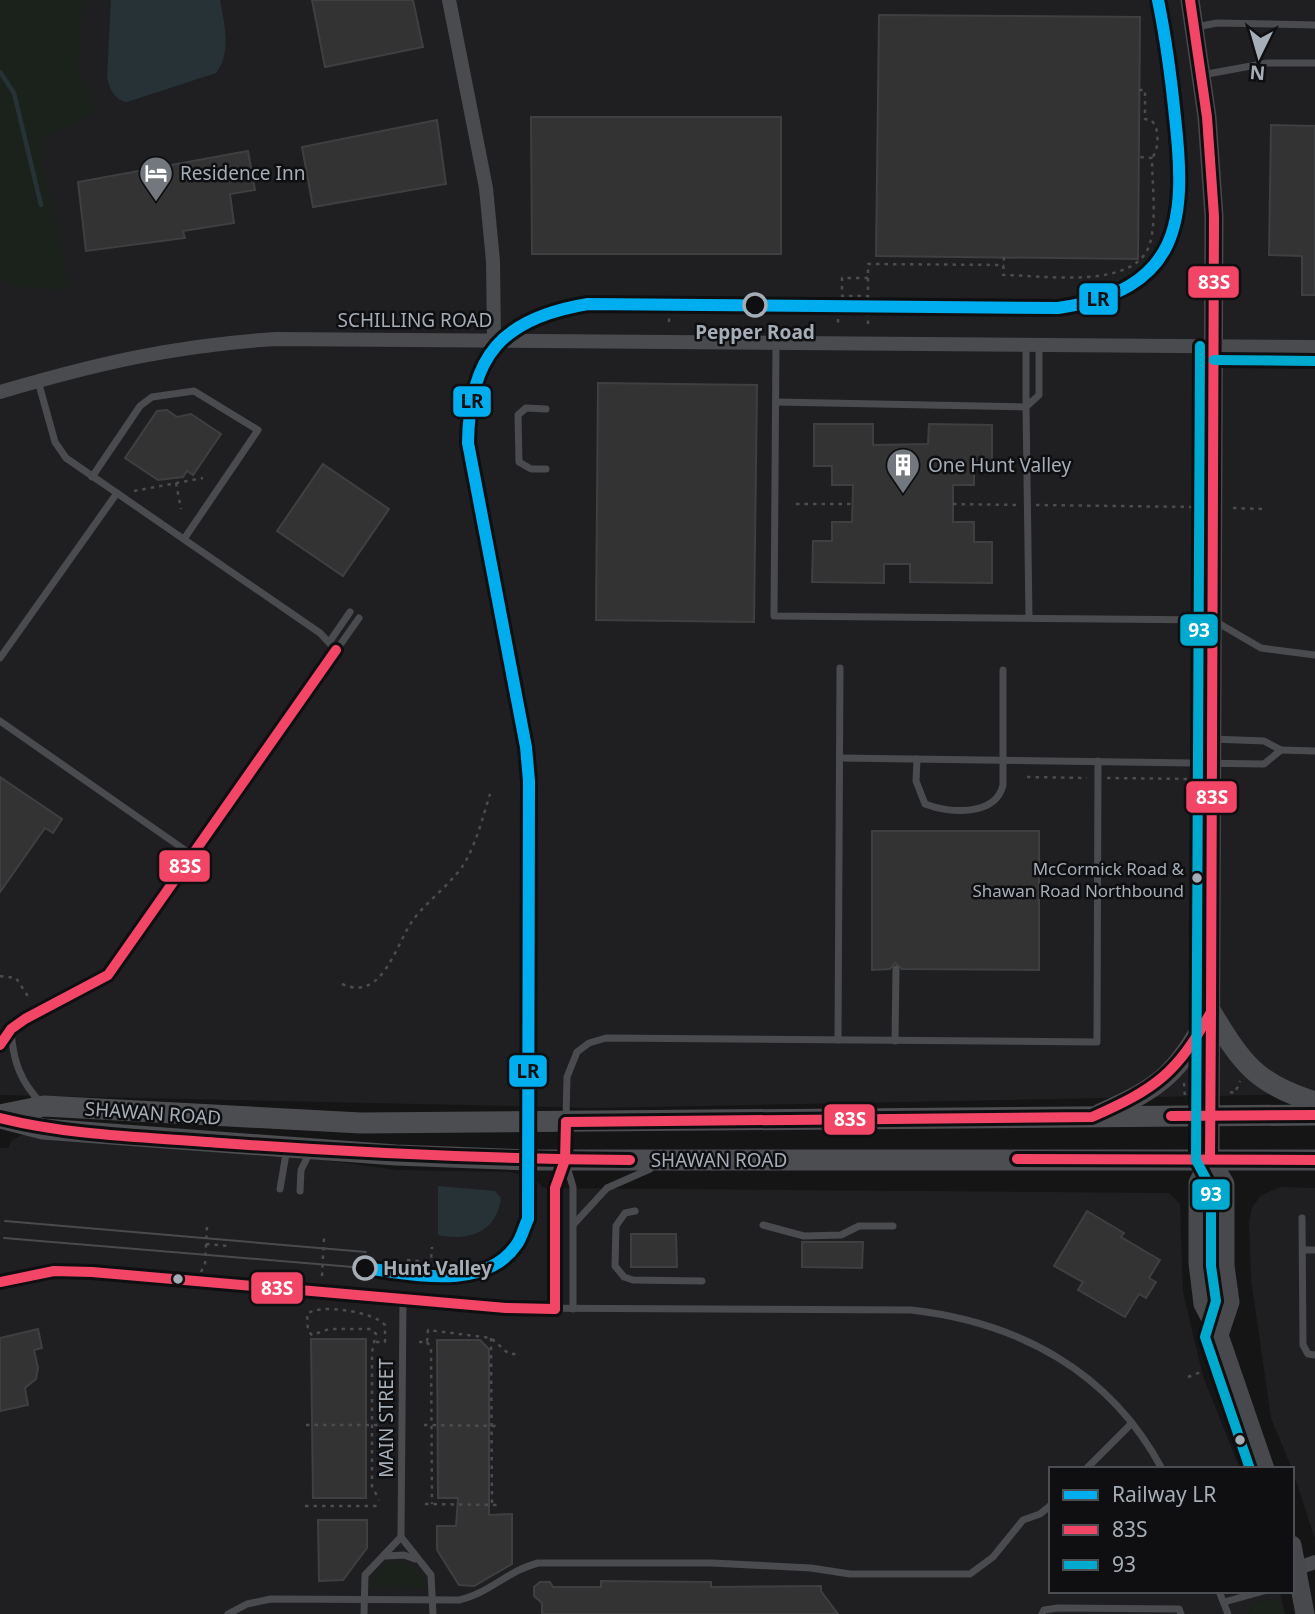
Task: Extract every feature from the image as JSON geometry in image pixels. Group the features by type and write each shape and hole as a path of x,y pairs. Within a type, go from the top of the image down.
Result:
{"main road":[{"path":"1190,0 1202,75 1214,216 1210,1159 1198,1183 1198,1263 1203,1304 1219,1335 1264,1467"},
{"path":"1211,1012 1238,1056 1251,1070 1279,1088 1315,1102"},
{"path":"1092,1117 1144,1094 1166,1080 1183,1060 1211,1012"},
{"name":"SHAWAN ROAD","path":"0,1116 44,1106 291,1121 566,1122 1315,1115"},
{"name":"SHAWAN ROAD","path":"0,1116 43,1129 312,1150 565,1160 1315,1160"},
{"path":"288,1147 291,1121"},
{"path":"1210,1159 1225,1184 1225,1266 1230,1302 1219,1335"},
{"path":"1294,1552 1305,1614"}],"street":[{"path":"449,0 486,188 493,261 494,339"},
{"name":"SCHILLING ROAD","path":"0,392 135,355 233,342 494,339 1315,347"}],"lane":[{"path":"1195,27 1217,23 1315,25"},
{"path":"1202,75 1267,63 1315,63"},
{"path":"776,342 774,616 1213,620 1261,648 1315,654"},
{"path":"776,402 1026,407 1039,395 1033,344"},
{"path":"1028,617 1026,407 1033,344"},
{"path":"38,381 59,452 330,641 335,650"},
{"path":"92,477 147,399 187,391 203,394 258,430 184,540"},
{"path":"546,409 526,408 518,415 519,462 531,469 546,469"},
{"path":"0,658 117,493"},
{"path":"330,641 350,612"},
{"path":"0,1045 11,1029 40,1010 108,975 359,618"},
{"path":"838,1040 840,668"},
{"path":"917,759 916,781 925,804 935,808 980,809 990,806 1000,797 1003,760 1003,670"},
{"path":"0,721 192,855"},
{"path":"1212,739 1264,741 1281,750 1315,751"},
{"path":"840,758 1264,764 1281,750"},
{"path":"573,1309 573,1187 565,1160 566,1122 570,1062 577,1052 589,1043 606,1038 1097,1042 1098,761"},
{"path":"895,1041 896,970"},
{"path":"11,1029 17,1069 24,1085 44,1106"},
{"path":"279,1189 288,1147"},
{"path":"300,1191 303,1163 312,1150"},
{"path":"555,1309 555,1188 565,1160"},
{"path":"573,1224 590,1204 621,1179 680,1160"},
{"path":"635,1211 625,1213 616,1226 615,1266 619,1272 633,1280 702,1281"},
{"path":"1303,1218 1303,1345 1308,1354 1315,1355"},
{"path":"763,1225 780,1227 804,1236 841,1236 859,1226 893,1226"},
{"path":"1303,1250 1315,1250"},
{"path":"0,1282 54,1271 555,1309 902,1310 951,1314 1010,1332 1054,1355 1098,1388 1132,1423 1161,1467"},
{"name":"MAIN STREET","path":"401,1537 403,1299"},
{"path":"1088,1467 1132,1423"},
{"path":"228,1614 247,1604 271,1599 468,1598 527,1566 538,1563 712,1563 811,1568 850,1574 970,1574 993,1557 1023,1520 1040,1514 1049,1507"},
{"path":"364,1614 365,1575 386,1556 401,1537 415,1559 431,1575 433,1614"},
{"path":"386,1556 404,1555 415,1559"},
{"path":"1220,1593 1228,1614"},
{"path":"1224,1602 1257,1593"},
{"path":"1042,1614 1044,1610 1058,1608 1156,1612 1179,1609 1181,1614"}],"path":[{"path":"1004,257 1003,275 1108,275 1119,274 1137,264 1151,240 1152,158 1156,152 1157,127 1152,120 1145,119 1145,90 1139,90"},
{"path":"1139,157 1152,158"},
{"path":"868,324 869,264 1004,265"},
{"path":"868,278 842,278 842,296 868,296"},
{"path":"669,322 669,311 682,311 838,312 838,323"},
{"path":"134,491 202,478"},
{"path":"176,483 181,509"},
{"path":"796,504 853,504"},
{"path":"953,504 1194,507"},
{"path":"1233,508 1263,509"},
{"path":"342,985 349,988 374,982 393,961 412,922 431,897 463,866 490,794"},
{"path":"0,976 16,978 29,998"},
{"path":"1181,1077 1187,1091 1185,1098"},
{"path":"1230,1093 1235,1093 1243,1079"},
{"path":"196,1281 205,1264 207,1227"},
{"path":"321,1276 324,1238"},
{"path":"206,1244 230,1246"},
{"path":"429,1283 432,1247"},
{"path":"407,1260 431,1262"},
{"path":"376,1342 386,1342 385,1325 373,1315 318,1308 307,1314 307,1331 312,1335 329,1329 371,1329 376,1334 372,1356 372,1486 379,1500"},
{"path":"432,1504 431,1348 427,1342 428,1330 491,1338 509,1354 517,1354"},
{"path":"491,1338 492,1505"},
{"path":"419,1342 427,1342"},
{"path":"372,1356 379,1356"},
{"path":"1188,1377 1201,1372"},
{"path":"306,1425 379,1425"},
{"path":"424,1425 499,1426"},
{"path":"425,1504 498,1505"},
{"path":"305,1506 379,1506"}],"shaded area":[{"path":"0,0 1315,0 1315,1094 597,1108 0,1095"},
{"path":"0,0 84,0 77,72 89,90 93,107 89,116 42,138 40,163 50,193 68,284 65,290 16,286 0,277"},
{"path":"111,0 220,0 225,47 224,57 216,73 127,102 119,99 111,90 107,77"},
{"path":"26,1133 258,1151 397,1170 511,1172 533,1178 544,1188 1169,1193 1180,1204 1183,1292 1203,1376 1239,1467 1049,1467 1049,1593 1280,1593 1283,1606 1269,1599 1255,1603 1248,1614 0,1614 0,1148 8,1148 12,1140"},
{"path":"438,1186 495,1191 501,1198 494,1219 479,1232 470,1235 438,1235"},
{"path":"1280,1187 1315,1188 1315,1539 1294,1475 1294,1467 1291,1467 1271,1418 1251,1279 1249,1222 1252,1208 1260,1196"},
{"path":"393,1562 409,1565 417,1570 426,1584 423,1588 372,1587 380,1568"},
{"path":"1269,1599 1283,1606 1285,1614 1248,1614 1255,1603"}],"building":[{"path":"312,0 413,0 423,47 325,67"},
{"path":"879,15 1140,17 1138,259 876,256"},
{"path":"531,117 781,117 781,254 532,254"},
{"path":"437,120 446,184 313,207 302,147"},
{"path":"1271,125 1315,126 1315,295 1302,295 1302,256 1269,255"},
{"name":"Residence Inn","path":"248,151 255,190 230,194 234,223 183,231 185,238 86,251 78,182"},
{"path":"598,383 757,385 754,622 596,620"},
{"path":"167,410 177,417 191,414 221,434 193,475 187,471 183,477 158,480 125,458 157,411"},
{"name":"One Hunt Valley","path":"814,424 873,424 873,445 928,444 929,424 992,425 992,466 974,466 974,485 953,485 953,522 974,522 974,542 992,542 992,583 910,582 910,564 884,564 884,583 812,582 813,541 832,541 832,522 852,522 853,485 832,485 832,466 814,466"},
{"path":"323,464 389,509 343,576 277,531"},
{"path":"0,777 62,819 53,833 45,828 0,892"},
{"path":"872,831 1039,831 1039,970 902,969 895,963 890,969 872,970"},
{"path":"1087,1211 1124,1233 1121,1237 1160,1260 1149,1278 1156,1282 1146,1298 1139,1294 1125,1317 1078,1290 1083,1282 1054,1266"},
{"path":"631,1234 676,1234 677,1267 631,1267"},
{"path":"802,1242 863,1242 862,1268 802,1267"},
{"path":"38,1329 42,1348 34,1350 38,1368 36,1379 25,1388 28,1405 0,1411 0,1338"},
{"path":"311,1339 366,1339 366,1498 313,1498"},
{"path":"437,1340 480,1340 489,1349 489,1515 512,1514 512,1564 474,1586 459,1585 437,1550 437,1526 456,1526 458,1498 438,1498"},
{"path":"318,1520 367,1520 367,1548 343,1580 319,1581"},
{"path":"601,1581 711,1582 711,1587 821,1586 821,1591 838,1614 542,1614 542,1603 534,1596 534,1587 540,1582 550,1582 553,1587 601,1587"}],"waterway":[{"path":"0,72 14,93 41,205"}],"tram line":[{"path":"5,1221 366,1252"},
{"path":"4,1238 365,1268"}],"rail line":[{"name":"LR","path":"365,1268 425,1276 467,1274 486,1269 503,1259 517,1244 528,1219 529,781 526,747 468,443 475,387 484,364 496,346 533,319 558,310 588,304 1058,308 1099,299 1130,285 1152,267 1167,245 1176,219 1179,189 1173,102 1158,0"}],"transit line":[{"name":"83S","path":"566,1122 1092,1117 1133,1097 1163,1077 1187,1050 1211,1012 1214,216 1207,117 1190,0"},
{"name":"93","path":"1200,346 1196,1160 1211,1188 1211,1266 1216,1301 1205,1337 1249,1467"},
{"name":"93","path":"1214,360 1315,361"},
{"name":"83S","path":"0,1045 11,1029 25,1019 108,975 336,650"},
{"name":"83S","path":"1210,1159 1211,1013"},
{"name":"83S","path":"1171,1116 1315,1115"},
{"name":"83S","path":"0,1118 82,1132 272,1147 476,1157 630,1160"},
{"name":"83S","path":"555,1309 555,1188 565,1160 566,1122"},
{"name":"83S","path":"1017,1159 1315,1160"},
{"name":"83S","path":"0,1282 54,1271 92,1272 506,1308 555,1309"}],"place":[{"name":"Residence Inn","path":"156,203"},
{"name":"Pepper Road","path":"755,305"},
{"name":"One Hunt Valley","path":"903,495"},
{"name":"McCormick Road & Shawan Road Northbound","path":"1197,878"},
{"name":"Hunt Valley","path":"365,1268"}]}
